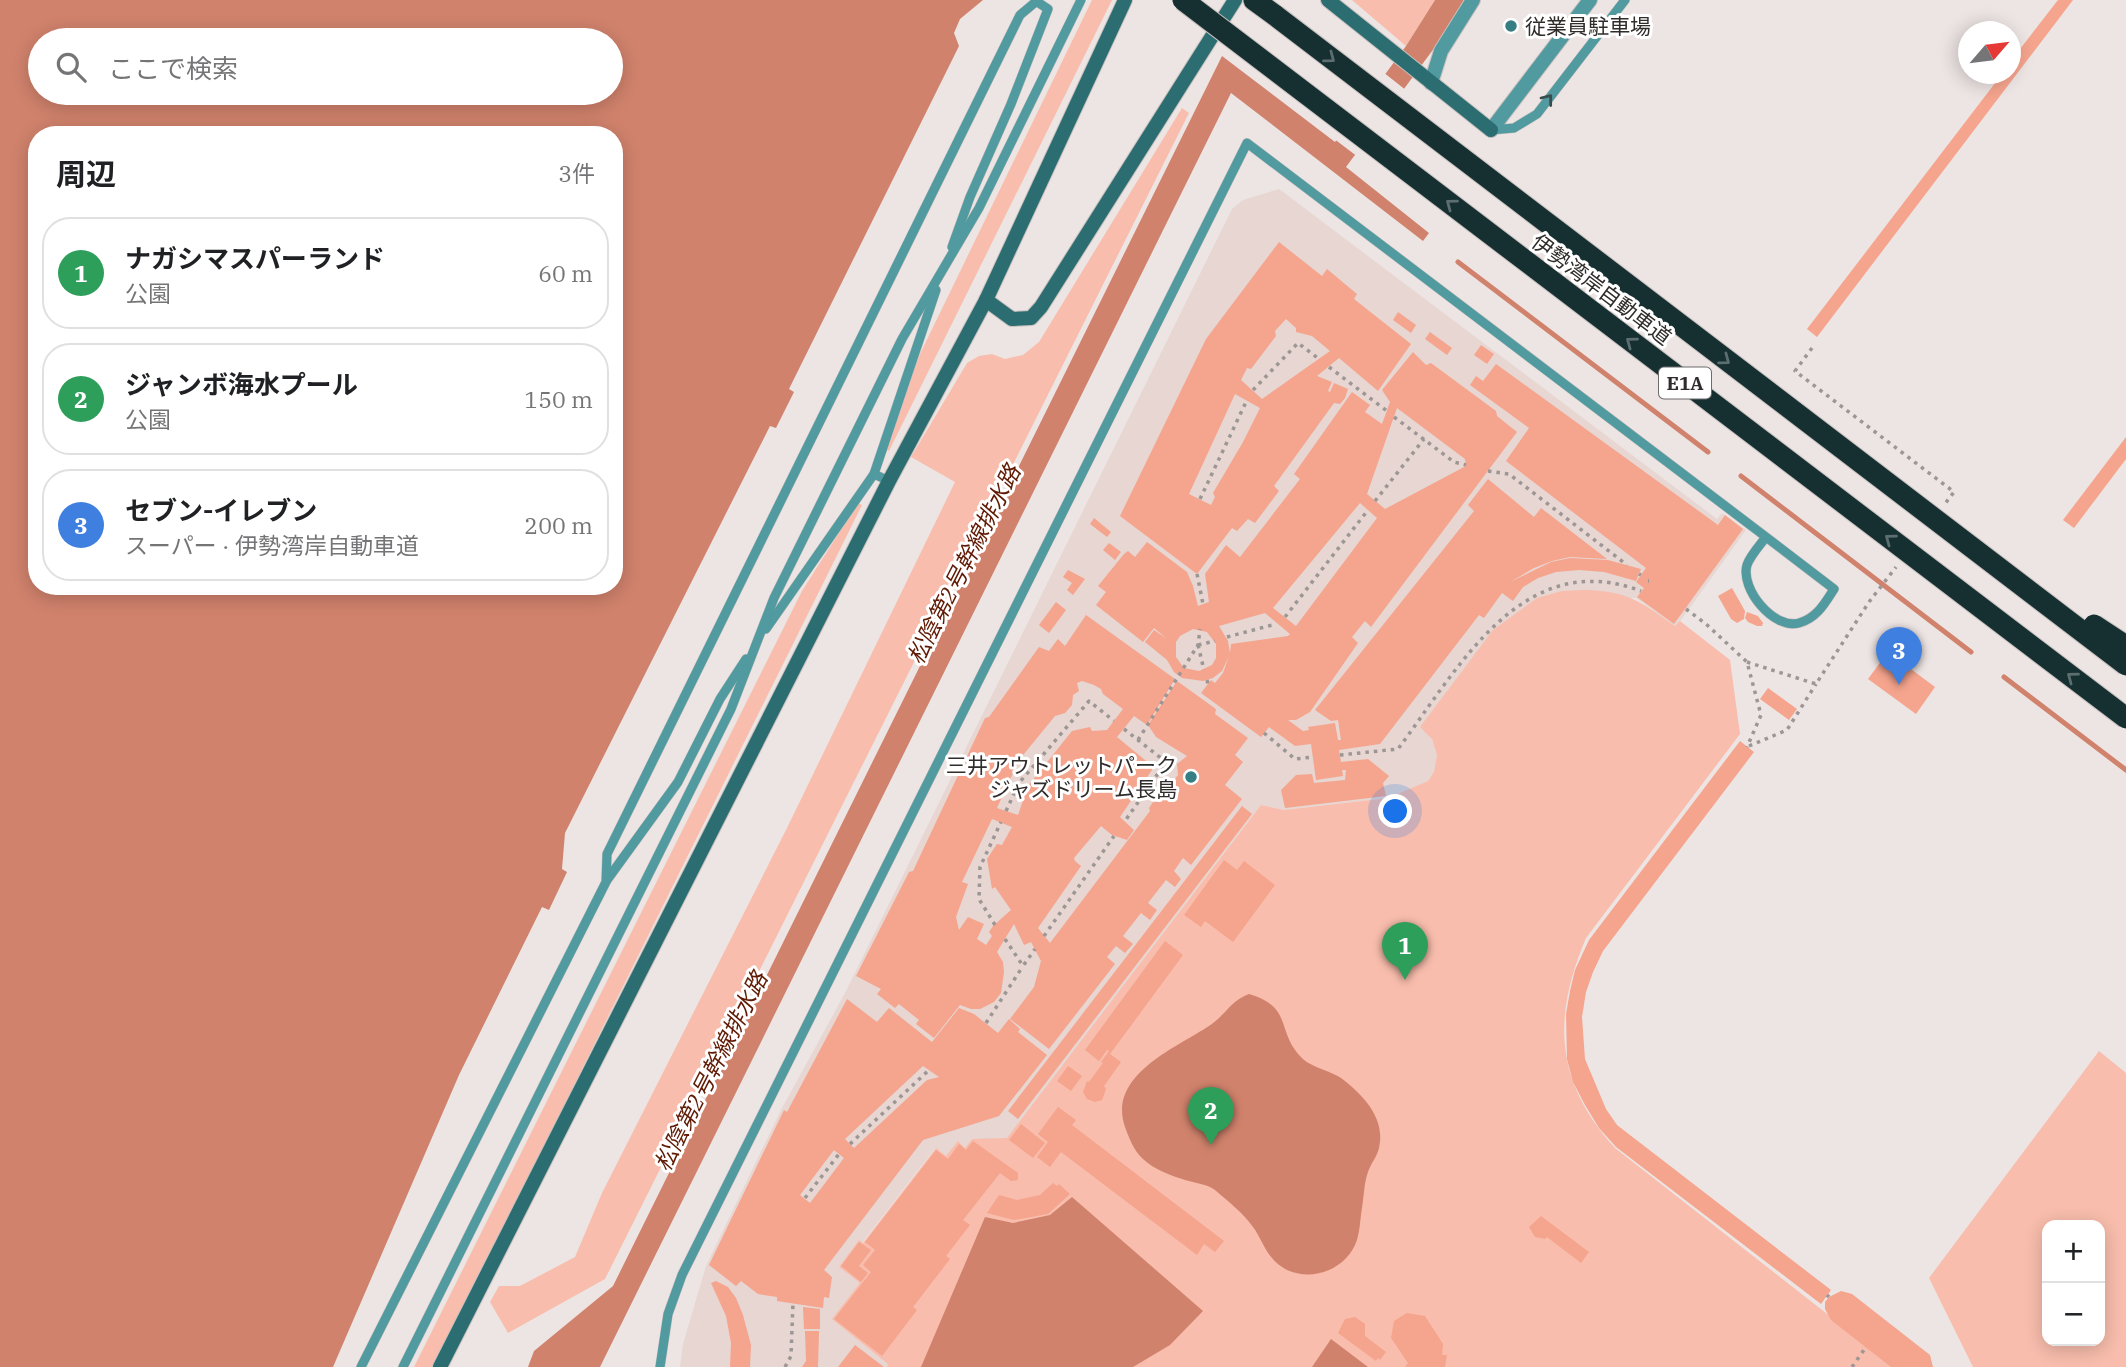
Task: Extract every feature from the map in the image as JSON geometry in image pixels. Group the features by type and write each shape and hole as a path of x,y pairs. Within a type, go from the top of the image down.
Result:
{"highway":[{"name":"伊勢湾岸自動車道","path":"1183,0 2126,718"},
{"name":"伊勢湾岸自動車道","path":"1254,0 2126,665"},
{"path":"1915,505 2126,646"}],"street":[{"path":"446,1365 889,481 986,300 1125,0"},
{"path":"986,300 1012,319 1031,318 1041,307 1235,0"},
{"path":"1328,0 1491,130 1590,0"},
{"path":"1426,79 1473,0"}],"lane":[{"path":"403,1367 731,709 774,598 890,364 979,208 1082,0"},
{"path":"1491,130 1514,128 1537,114 1625,0"},
{"path":"361,1367 606,882 678,782 720,699 757,641 874,474 970,197 1012,104 1048,9 1037,1 1020,15 607,853 606,882"},
{"path":"660,1367 668,1314 682,1275 1247,142 1766,537 1834,589 1817,614 1797,624 1776,619 1757,600 1746,583 1748,564 1766,537"},
{"path":"874,474 889,481"}],"path":[{"path":"1253,390 1298,343 1319,359"},
{"path":"1812,348 1795,371 1954,492 1938,513"},
{"path":"1329,367 1387,411"},
{"path":"1200,499 1247,400"},
{"path":"1394,417 1454,462 1466,466"},
{"path":"1375,501 1423,439"},
{"path":"1488,471 1509,474 1628,565"},
{"path":"1284,617 1368,510"},
{"path":"1747,662 1761,715 1747,747 1787,730 1870,602 1899,564"},
{"path":"1197,574 1203,604"},
{"path":"1340,755 1398,749 1496,622 1520,603 1544,591 1570,583 1598,581 1624,584 1641,591"},
{"path":"1686,609 1747,662 1816,684"},
{"path":"1227,637 1276,624"},
{"path":"1200,629 1198,645 1204,670"},
{"path":"1138,740 1198,645 1215,641"},
{"path":"1006,811 1019,783 1088,701 1114,721"},
{"path":"1124,729 1166,762 1125,821"},
{"path":"1264,733 1295,759 1313,757"},
{"path":"995,925 979,899 980,867 1001,822"},
{"path":"1044,936 1114,835"},
{"path":"1005,939 1023,967"},
{"path":"986,1023 1035,949"},
{"path":"850,1144 929,1070"},
{"path":"804,1198 839,1154"},
{"path":"785,1367 791,1356 793,1304"},
{"path":"1852,1367 1866,1347"}],"shaded area":[{"path":"0,0 983,0 960,19 954,33 959,46 789,389 794,392 776,428 770,426 565,833 562,869 567,872 549,910 542,907 459,1075 333,1367 0,1367"},
{"path":"1092,0 1112,0 889,451 885,449 919,356"},
{"path":"1352,0 1435,0 1406,46"},
{"path":"1435,0 1464,0 1438,43 1346,167 1429,233 1423,241 1231,93 600,1367 528,1367 534,1351 613,1286 1222,56 1335,142 1406,46"},
{"path":"1182,108 1189,113 605,1279 508,1333 490,1302 499,1286 520,1286 575,1257 602,1193 787,828 955,482 911,457 967,363 979,356 992,354 1005,359 1023,355 1039,342"},
{"name":"三井アウトレットパーク ジャズドリーム長島","path":"1279,189 1717,519 1722,513 1746,530 1676,627 1636,598 1537,598 1524,608 1432,739 1437,755 1434,772 1428,781 1388,798 1284,810 1261,805 1007,1139 972,1139 965,1148 946,1156 935,1148 862,1243 859,1241 839,1267 860,1283 889,1365 887,1367 680,1367 683,1344 706,1266 781,1110 845,993 1232,209 1243,200"},
{"path":"858,503 862,505 434,1367 414,1367 802,591"},
{"path":"1583,590 1623,595 1675,626 1680,621 1730,660 1740,734 1586,938 1575,967 1564,1022 1570,1074 1580,1099 1615,1148 1895,1367 887,1367 888,1364 832,1319 860,1283 839,1267 859,1240 863,1243 936,1148 946,1156 958,1141 965,1148 972,1139 1007,1138 1261,805 1284,810 1388,798 1428,781 1434,772 1437,755 1432,739 1420,727 1493,630 1537,598 1562,591"},
{"path":"1249,994 1263,999 1278,1012 1288,1037 1304,1060 1341,1078 1365,1100 1379,1127 1379,1148 1367,1176 1355,1245 1339,1264 1317,1274 1293,1272 1282,1267 1269,1254 1249,1222 1230,1203 1212,1188 1169,1174 1147,1163 1134,1148 1125,1127 1122,1109 1126,1092 1135,1078 1148,1065 1209,1026 1237,1000"},
{"path":"2099,1051 2126,1073 2126,1367 1973,1367 1929,1278"},
{"path":"1072,1197 1203,1311 1170,1345 1133,1367 921,1367 985,1217 1013,1223 1050,1215"},
{"path":"1331,1339 1368,1367 1312,1367"}],"pier":[{"path":"1221,53 1225,53 1334,138 1383,72 1407,91 1358,157"}],"building":[{"path":"2058,0 2073,0 2021,68 2021,48"},
{"path":"1994,84 2009,84 1817,337 1807,329"},
{"path":"1279,242 1322,276 1327,269 1357,294 1354,299 1411,344 1378,391 1339,358 1317,376 1332,382 1328,391 1330,392 1334,383 1348,389 1345,398 1340,404 1334,403 1274,486 1279,491 1255,523 1248,519 1237,531 1232,528 1197,574 1120,516 1206,339","holes":["1286,319 1296,328 1296,332 1312,336 1330,351 1262,399 1241,380 1247,368 1251,369 1276,336 1275,331","1235,394 1260,408 1213,493 1215,497 1211,505 1189,494"]},
{"path":"1398,312 1416,325 1411,333 1393,320"},
{"path":"1430,332 1452,348 1447,355 1425,339"},
{"path":"1481,345 1494,354 1487,364 1474,355"},
{"path":"1413,352 1426,365 1431,363 1496,411 1497,416 1517,432 1371,627 1365,621 1352,637 1358,643 1310,712 1296,720 1288,720 1303,731 1309,730 1308,727 1335,723 1338,740 1341,740 1338,720 1331,721 1315,710 1474,511 1468,505 1488,479 1534,517 1541,508 1607,559 1570,557 1552,561 1510,582 1551,562 1570,558 1608,560 1641,569 1636,581 1604,572 1556,572 1523,587 1513,601 1502,593 1484,618 1479,615 1380,744 1339,750 1341,762 1368,759 1389,776 1383,783 1386,796 1285,808 1281,790 1296,775 1312,774 1314,783 1345,780 1346,770 1342,770 1343,776 1316,780 1311,744 1295,746 1269,727 1261,737 1201,693 1211,680 1215,683 1223,673 1229,656 1222,671 1213,678 1203,681 1182,678 1174,672 1167,660 1145,642 1154,630 1167,639 1154,628 1143,642 1096,605 1106,592 1098,586 1124,554 1128,551 1135,557 1147,542 1187,572 1198,606 1209,602 1205,574 1226,545 1240,557 1300,479 1294,474 1352,392 1370,405 1365,412 1382,424 1390,402 1382,390","holes":["1397,408 1465,459 1466,466 1385,509 1367,494","1360,503 1377,518 1296,626 1273,608","1265,613 1290,634 1231,644 1230,653 1228,641 1219,626","1193,629 1207,632 1216,644 1216,658 1212,665 1199,671 1184,668 1176,657 1176,642 1180,636"]},
{"path":"1496,364 1718,525 1725,515 1743,529 1674,624 1637,597 1644,588 1636,582 1646,568 1506,461 1529,428 1470,385 1476,376 1483,381"},
{"path":"2126,437 2126,459 2074,528 2063,520"},
{"path":"1094,518 1111,532 1107,537 1090,524"},
{"path":"1109,543 1121,552 1115,560 1103,550"},
{"path":"1068,570 1085,579 1073,595 1067,590 1072,583 1063,577"},
{"path":"1732,588 1745,611 1744,619 1737,623 1731,619 1718,596"},
{"path":"1056,602 1066,610 1049,633 1039,625"},
{"path":"1747,612 1758,616 1762,626 1748,622 1745,618"},
{"path":"1086,615 1175,679 1147,725 1134,716 1117,737 1151,765 1152,770 1120,817 1134,830 1127,840 1112,835 1101,826 1074,858 1081,866 1038,928 1050,943 1150,811 1149,808 1163,787 1167,789 1178,775 1177,764 1187,756 1156,737 1148,725 1177,681 1216,709 1215,714 1248,738 1235,755 1243,762 1225,785 1242,799 1191,865 1183,858 1174,871 1181,879 1175,887 1166,880 1148,903 1157,910 1150,920 1141,913 1123,936 1133,944 1125,953 1116,946 1107,957 1115,964 1049,1049 1010,1019 1034,987 1041,961 1031,942 1024,945 1014,924 997,952 1003,962 1004,972 1001,993 994,1002 980,1009 960,1005 934,1038 916,1024 919,1020 899,1004 895,1008 877,994 881,989 856,976 909,872 913,871 985,718 989,717 1039,647 1049,651 1058,639 1065,646","holes":["1082,681 1101,689 1103,694 1123,709 1107,730 1092,731 1090,727 1072,731 1028,786 1018,815 997,808 1019,760 1055,716 1065,713 1072,705 1073,695 1079,691 1077,683","992,819 1012,827 1002,845 997,844 987,859 992,889 995,887 1011,910 993,926 989,932 992,936 986,945 977,939 984,924 968,917 959,930 956,917 968,884 962,882"]},
{"path":"1888,652 1935,687 1916,714 1868,679"},
{"path":"1768,688 1797,709 1789,720 1760,699"},
{"path":"1740,741 1754,752 1603,951 1586,992 1582,1017 1585,1059 1606,1109 1617,1125 1831,1290 1821,1304 1616,1147 1599,1128 1585,1105 1573,1082 1567,1059 1566,1014 1570,991 1575,970 1589,940"},
{"path":"1242,806 1252,814 1018,1119 1008,1111"},
{"path":"1224,860 1237,870 1244,861 1275,885 1233,942 1205,921 1201,927 1184,915"},
{"path":"1165,941 1183,955 1110,1054 1121,1062 1104,1086 1106,1089 1102,1100 1095,1102 1087,1099 1083,1092 1087,1081 1089,1082 1103,1063 1101,1062 1109,1051 1107,1050 1099,1061 1085,1050"},
{"path":"847,999 877,1022 889,1008 932,1042 959,1008 974,1014 998,1033 1009,1019 1020,1029 1018,1032 1047,1055 999,1116 923,1140 824,1270 832,1277 829,1298 824,1297 823,1308 777,1301 777,1297 758,1294 741,1281 736,1286 709,1265 784,1110 787,1112","holes":["923,1066 939,1077 927,1080 854,1148 845,1139","834,1150 844,1158 810,1203 800,1195"]},
{"path":"1068,1066 1082,1076 1071,1091 1057,1081"},
{"path":"1058,1107 1076,1120 1072,1125 1224,1241 1215,1252 1204,1244 1197,1255 1061,1152 1050,1167 1037,1157 1048,1142 1038,1134"},
{"path":"1021,1124 1045,1143 1033,1158 1009,1140"},
{"path":"973,1141 1018,1173 1018,1180 1011,1181 1000,1173 963,1220 970,1225 946,1256 950,1259 913,1307 917,1310 882,1356 834,1319 871,1272 863,1265 875,1250 865,1242 936,1150 948,1159 959,1144 966,1150"},
{"path":"1053,1183 1057,1186 1059,1184 1070,1194 1048,1214 1014,1220 987,1213 999,1195 1017,1200 1040,1195"},
{"path":"1541,1216 1589,1252 1581,1263 1547,1237 1535,1237 1529,1227"},
{"path":"859,1242 871,1250 859,1266 868,1273 861,1282 841,1266"},
{"path":"716,1281 728,1287 743,1315 751,1345 750,1367 730,1367 731,1343 726,1316 711,1283"},
{"path":"1841,1291 1852,1294 1930,1355 1933,1367 1891,1367 1831,1320 1825,1309 1825,1302"},
{"path":"803,1307 820,1309 820,1329 804,1329"},
{"path":"1407,1313 1425,1316 1443,1344 1442,1355 1447,1355 1445,1367 1405,1367 1408,1363 1391,1338 1394,1321"},
{"path":"1355,1317 1365,1324 1365,1336 1386,1352 1380,1360 1378,1358 1376,1361 1338,1333 1345,1319"},
{"path":"805,1331 819,1331 818,1367 802,1367 806,1361"},
{"path":"855,1345 884,1367 838,1367"}],"waterway":[{"path":"1458,262 1708,452"},
{"path":"1741,476 1971,652"},
{"path":"2004,677 2126,770"}],"place":[{"name":"従業員駐車場","path":"1511,26"},
{"name":"セブン-イレブン","path":"1899,685"},
{"name":"三井アウトレットパーク ジャズドリーム長島","path":"1191,777"},
{"name":"ナガシマスパーランド","path":"1405,980"},
{"name":"ジャンボ海水プール","path":"1211,1145"}],"water label":[{"name":"松陰第2号幹線排水路","path":"963,564"},
{"name":"松陰第2号幹線排水路","path":"710,1071"}]}
